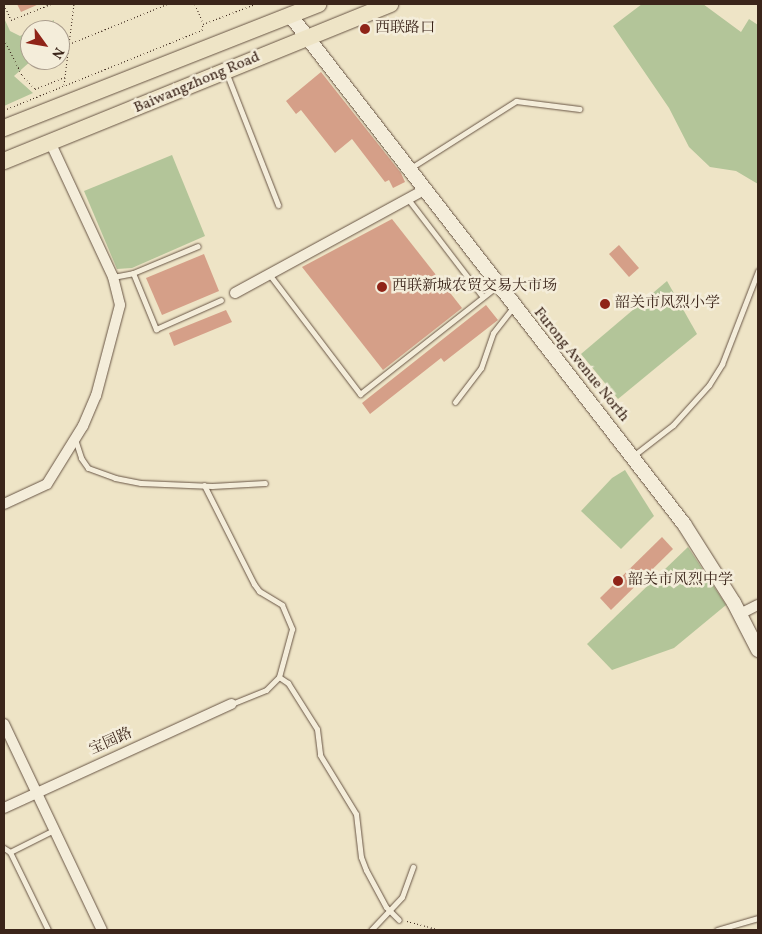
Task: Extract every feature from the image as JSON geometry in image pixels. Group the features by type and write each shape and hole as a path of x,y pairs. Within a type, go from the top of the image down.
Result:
{"main road":[{"name":"Baiwangzhong Road","path":"4,128 318,4"},
{"name":"Baiwangzhong Road","path":"4,161 390,4"},
{"name":"Furong Avenue North","path":"290,15 514,307 634,456 684,524 740,614 758,650"}],"street":[{"path":"4,504 47,484 75,438 96,396 120,305 113,277 50,142"},
{"path":"235,293 424,190"},
{"path":"740,614 758,606"},
{"name":"宝园路","path":"4,808 230,704"},
{"path":"4,724 102,930"}],"lane":[{"path":"226,71 278,206"},
{"path":"408,170 516,101 580,109"},
{"path":"408,198 483,297"},
{"path":"113,277 133,273 198,246"},
{"path":"634,456 673,425 709,385 722,364 758,271"},
{"path":"133,273 156,329 221,300"},
{"path":"269,274 360,394 498,286"},
{"path":"455,402 481,368 493,333 514,307"},
{"path":"75,438 81,458 88,468 140,483 204,485 265,483"},
{"path":"204,485 254,584 259,591 282,605 289,617 292,629 279,677 266,690 230,704"},
{"path":"279,677 288,683 317,729 320,755 356,814 361,857 390,912 399,920"},
{"path":"10,852 54,830"},
{"path":"4,848 10,852 48,930"},
{"path":"371,930 390,912 402,896 413,867"},
{"path":"717,930 758,918"}],"path":[{"path":"4,4 12,20 51,4"},
{"path":"70,36 74,4"},
{"path":"70,44 167,4"},
{"path":"4,110 202,30 203,24 195,4"},
{"path":"203,24 255,4"},
{"path":"4,40 22,75 35,89 65,77"},
{"path":"64,86 66,70"},
{"path":"399,920 440,930"}],"green space":[{"path":"642,4 703,4 741,32 749,19 758,25 758,184 736,171 710,167 689,147 669,108 613,26"},
{"path":"4,18 10,31 20,36 21,70 14,76 33,93 4,106"},
{"path":"172,155 205,236 132,268 117,269 84,191"},
{"path":"667,281 697,334 618,399 581,354"},
{"path":"625,470 654,516 621,549 581,511 612,478"},
{"path":"688,547 726,605 674,648 612,670 587,644"}],"building":[{"path":"17,4 39,4 21,12"},
{"path":"321,72 401,173 405,182 393,188 389,180 385,182 352,139 335,153 301,110 296,114 286,101"},
{"name":"西联新城农贸交易大市场","path":"392,219 462,308 383,370 302,267"},
{"path":"619,245 639,268 629,277 609,254"},
{"path":"204,254 219,291 162,315 146,278"},
{"path":"486,305 498,320 444,362 441,358 370,414 362,403"},
{"path":"226,310 232,322 174,346 169,333"},
{"path":"662,537 673,549 611,610 600,598"}],"place":[{"name":"西联路口","path":"365,29"},
{"name":"西联新城农贸交易大市场","path":"382,287"},
{"name":"韶关市风烈小学","path":"605,304"},
{"name":"韶关市风烈中学","path":"618,581"}]}
